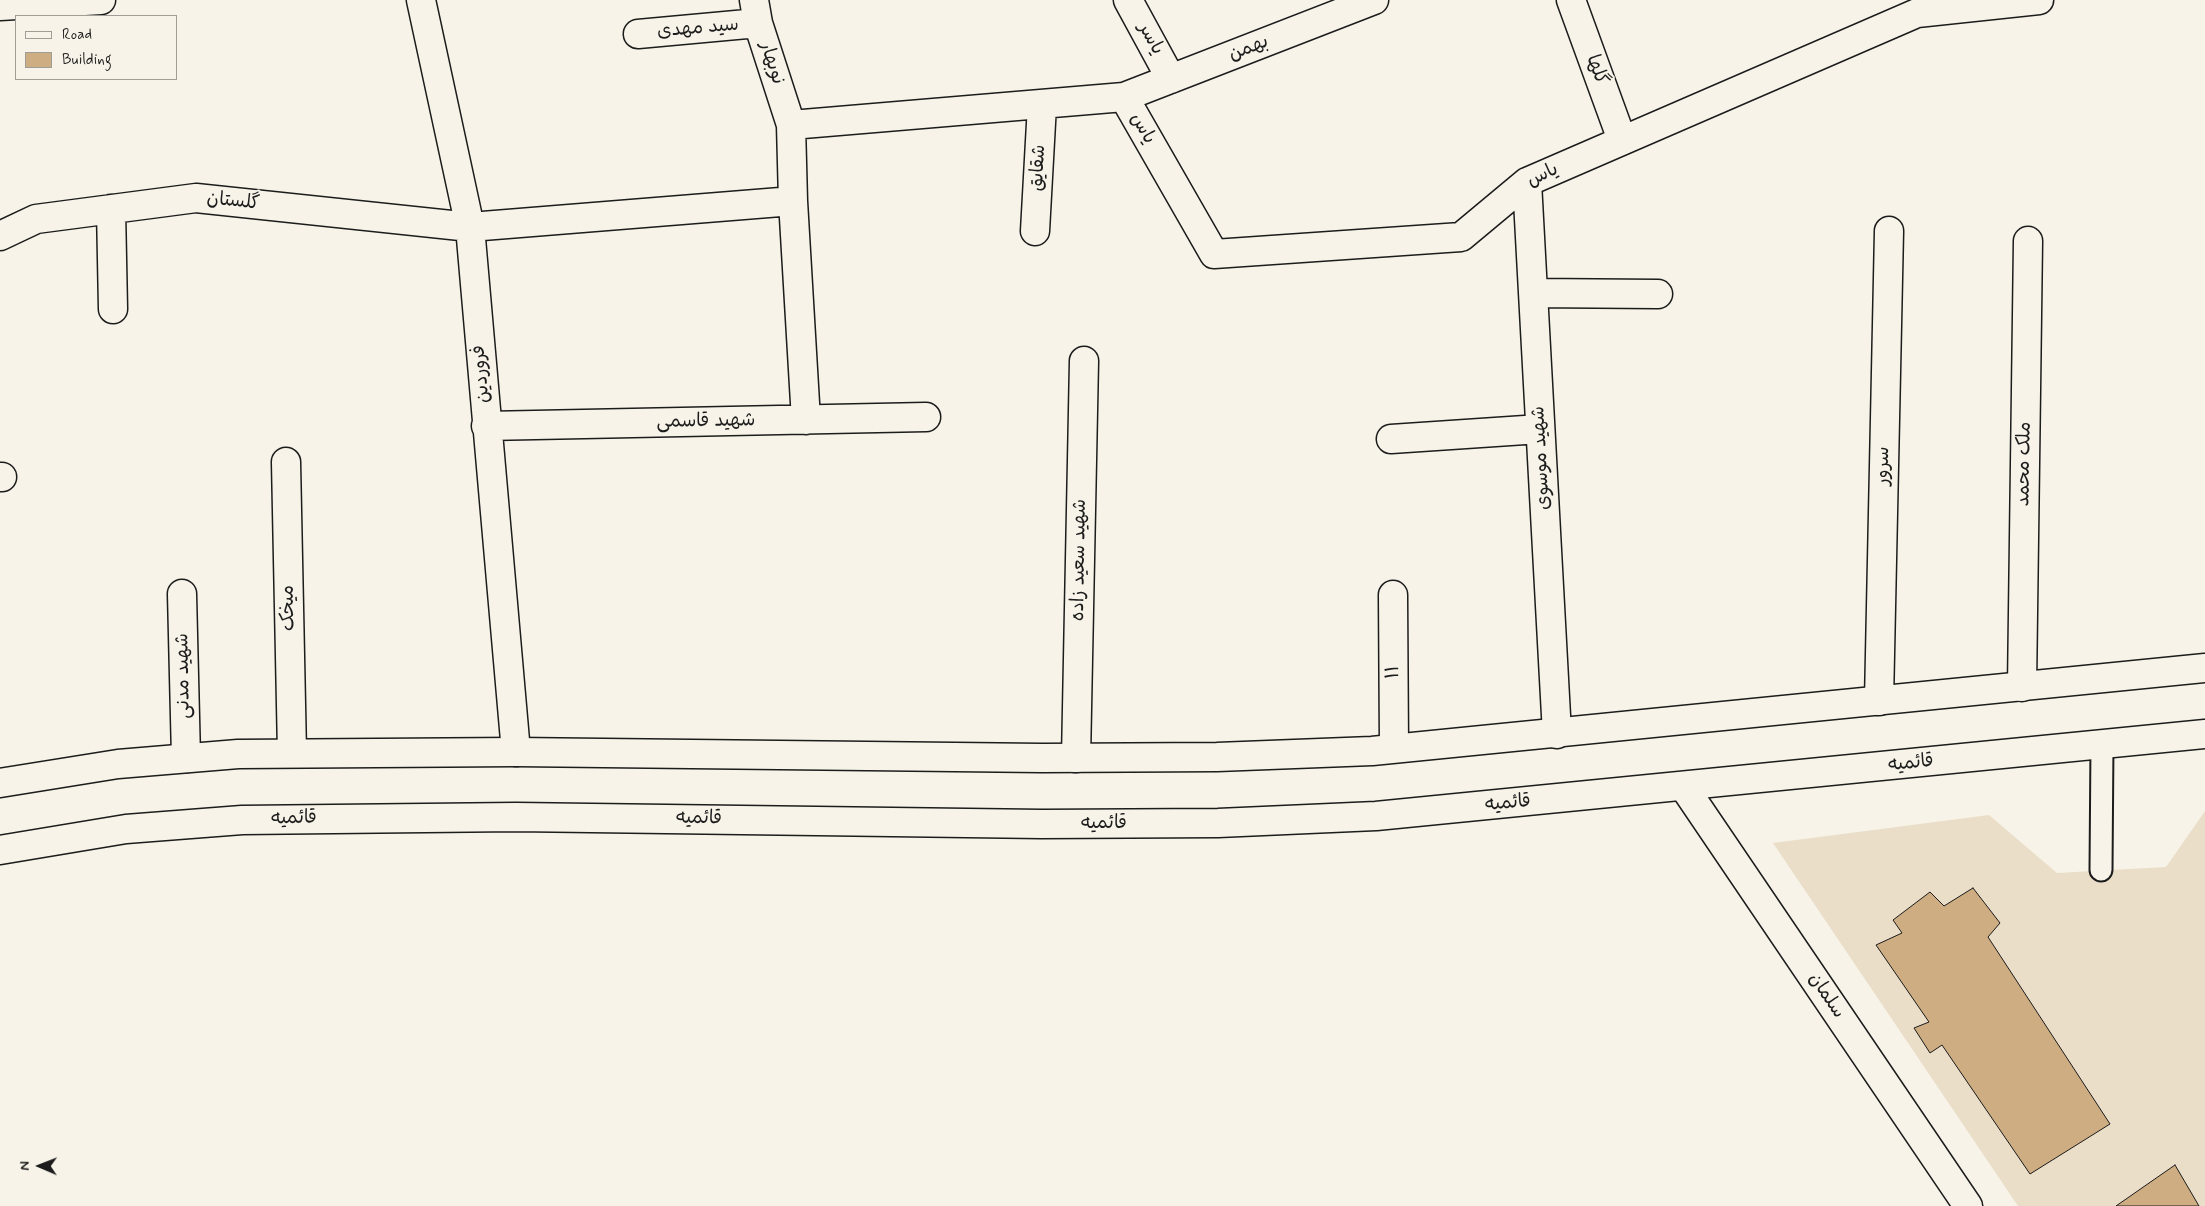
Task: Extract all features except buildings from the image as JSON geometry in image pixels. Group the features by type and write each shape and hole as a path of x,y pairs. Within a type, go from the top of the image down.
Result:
{"street":[{"path":"0,6 58,1 101,0"},
{"name":"فروردین","path":"422,0 470,227 516,752"},
{"name":"یاسر","path":"1128,0 1171,79"},
{"name":"بهمن","path":"791,125 1124,97 1374,0"},
{"name":"گلها","path":"1571,0 1622,140"},
{"name":"یاس","path":"1124,97 1214,254 1461,237 1527,182 1917,7 2039,0"},
{"name":"سید مهدی","path":"638,34 756,12"},
{"name":"نوبهار","path":"756,12 791,125 793,201 806,420"},
{"name":"شقایق","path":"1035,231 1042,105"},
{"name":"شهید موسوی","path":"1527,182 1557,734"},
{"name":"گلستان","path":"0,236 36,219 196,198 470,227 793,201"},
{"path":"111,209 113,310"},
{"name":"سرور","path":"1879,701 1889,231"},
{"name":"ملک محمد","path":"2022,686 2028,241"},
{"path":"1533,293 1658,294"},
{"name":"شهید سعید زاده","path":"1076,758 1084,361"},
{"name":"شهید قاسمی","path":"486,426 926,417"},
{"path":"1391,439 1540,429"},
{"name":"میخک","path":"286,462 292,753"},
{"name":"شهید مدنی","path":"182,594 186,758"},
{"name":"۱۱","path":"1393,595 1394,748"},
{"path":"0,783 118,764 186,758 292,753 516,752 1076,758 1217,757 1394,748 1557,734 2205,668"},
{"name":"قائمیه","path":"0,850 126,829 242,820 516,817 1042,824 1218,823 1376,816 2205,734"},
{"name":"سلمان","path":"1684,787 1968,1206"}],"lane":[{"path":"2101,870 2102,744"}],"shaded area":[{"path":"2205,811 2205,1206 2018,1206 1773,843 1989,815 2057,873 2166,867"}]}
